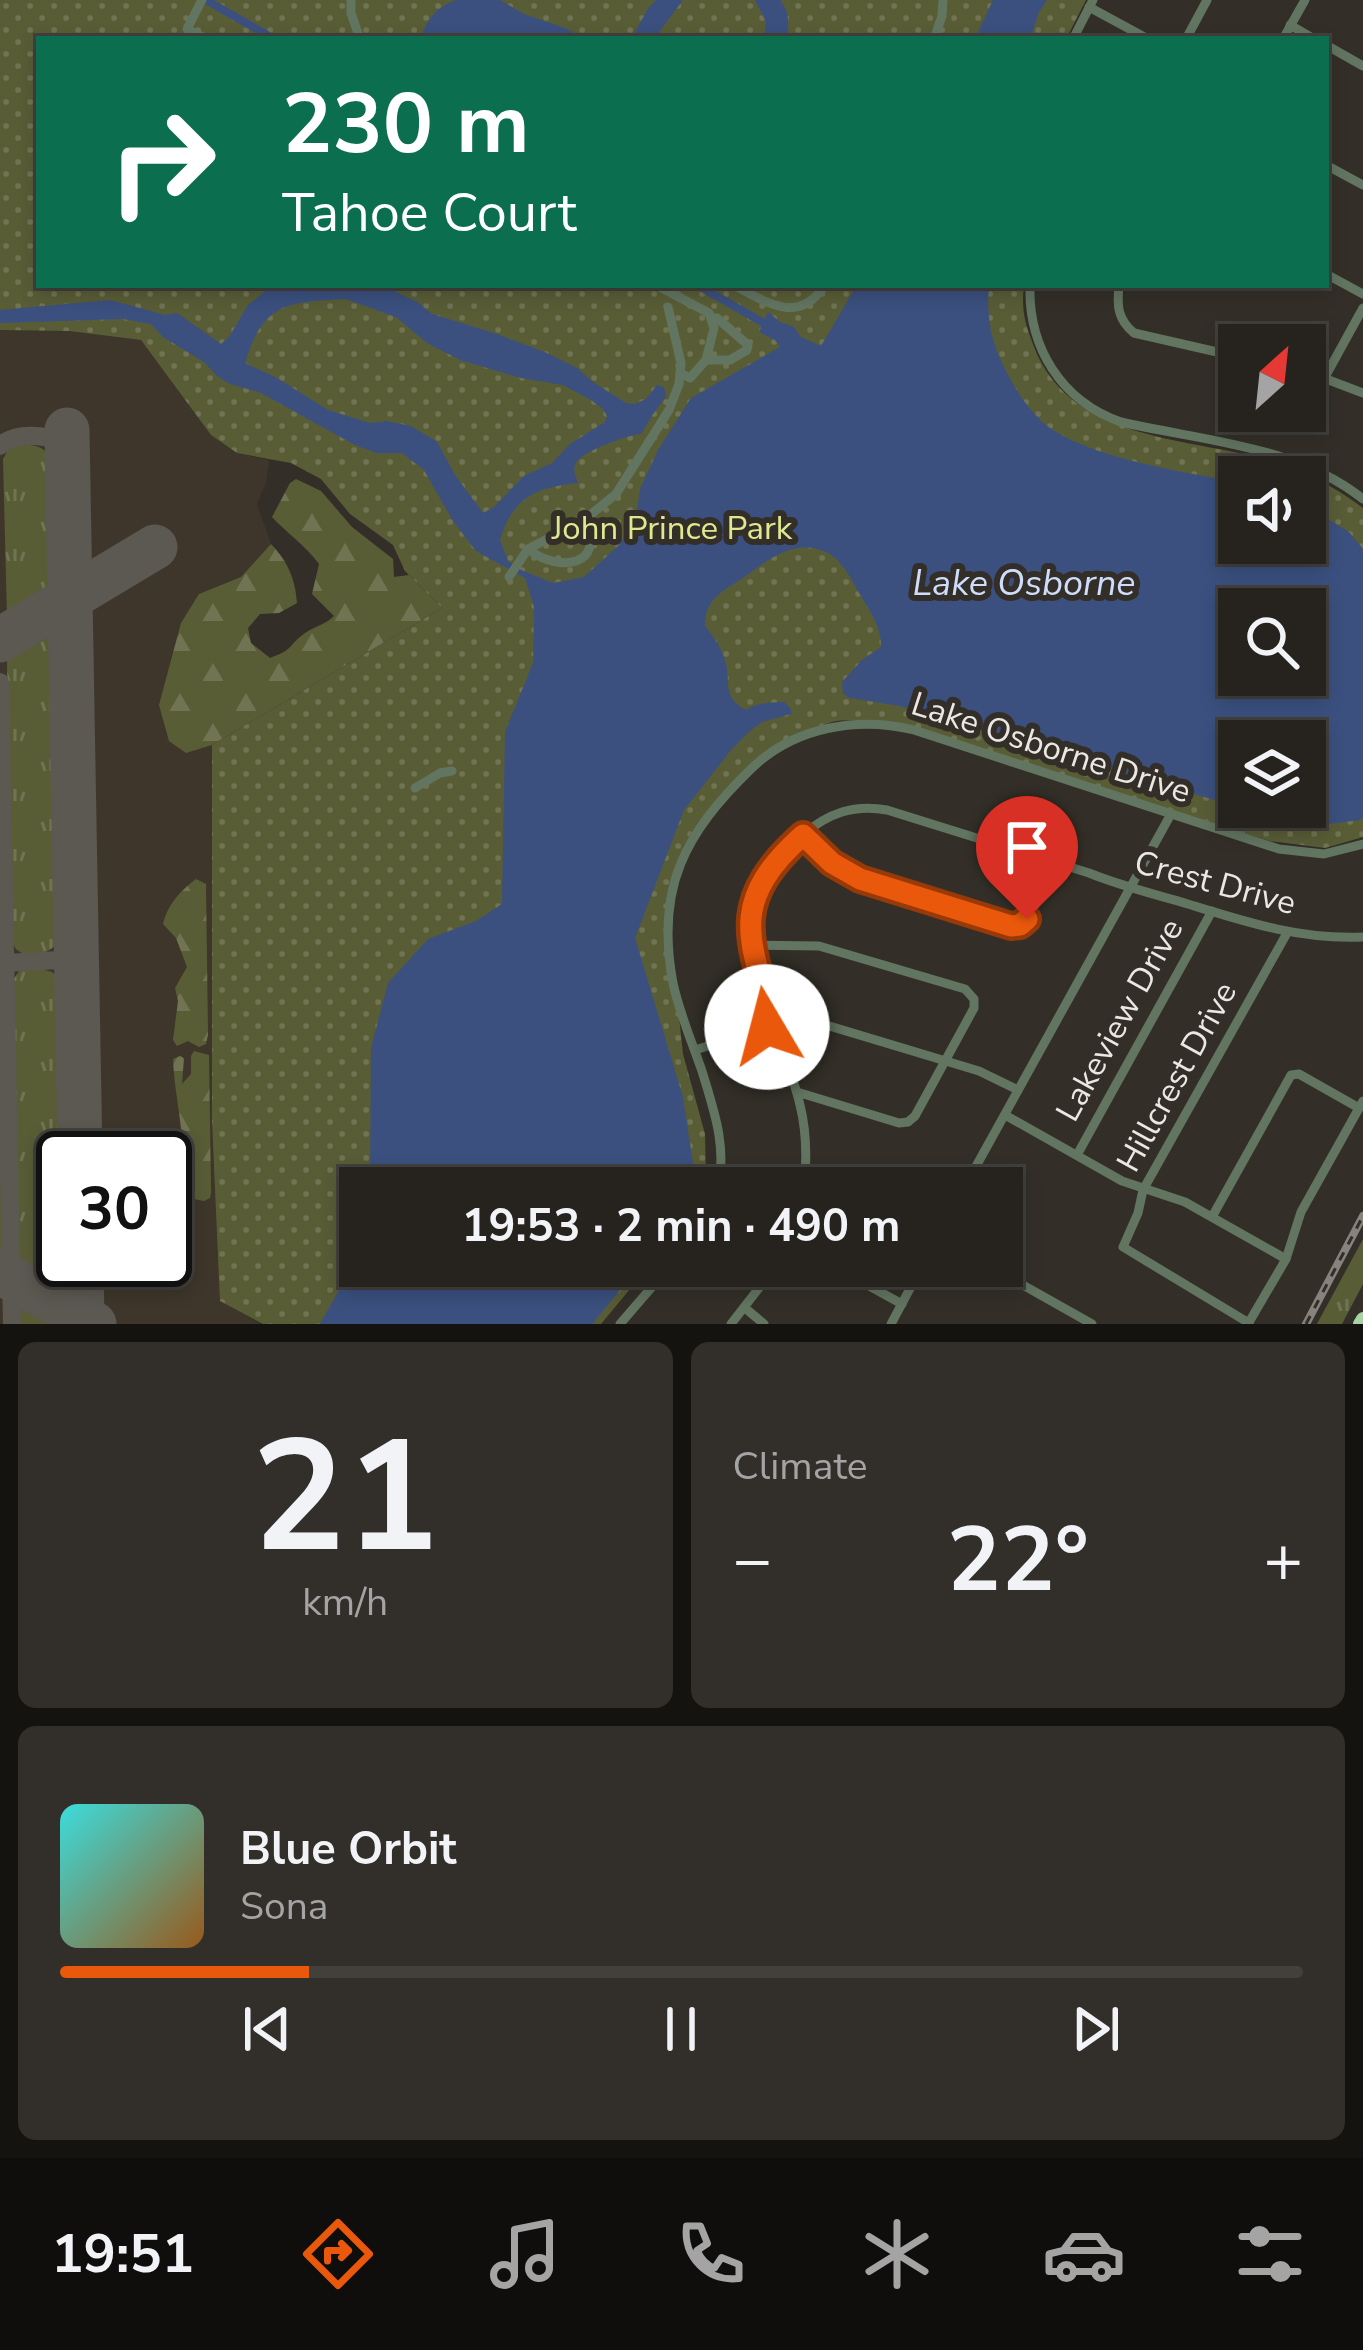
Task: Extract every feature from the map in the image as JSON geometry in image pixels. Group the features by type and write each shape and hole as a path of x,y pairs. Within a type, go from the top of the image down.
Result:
{"street":[{"path":"201,36 187,29 202,0"},
{"path":"351,0 359,36"},
{"path":"935,36 943,0"},
{"path":"1188,36 1208,0"},
{"path":"1285,36 1305,0"},
{"path":"1074,36 1091,3 1143,36"},
{"path":"1290,26 1308,36"},
{"path":"1329,47 1363,66"},
{"path":"1329,167 1363,185"},
{"path":"1329,276 1363,294"},
{"path":"509,577 525,553 584,520 616,494 669,410 684,371 683,350 656,288"},
{"path":"660,288 704,308 746,341 748,348 741,356 706,360 684,371"},
{"path":"739,288 776,308 791,308 806,305 822,288"},
{"path":"1030,288 1030,314 1042,354 1085,404 1121,422 1298,462 1334,478 1363,500"},
{"path":"1119,288 1118,311 1134,333 1218,352"},
{"path":"667,305 672,297 684,300"},
{"path":"1326,375 1363,308"},
{"path":"706,360 712,318"},
{"path":"1326,377 1363,393"},
{"path":"525,553 556,564 576,561 590,542 584,520"},
{"name":"Lake Osborne Drive","path":"722,1167 720,1134 673,982 668,926 676,872 692,837 722,797 756,764 797,738 849,724 903,728 1297,853 1334,853 1363,844"},
{"path":"415,788 440,773 452,772"},
{"name":"Crest Drive","path":"806,1167 797,1092 751,945 750,916 772,865 817,823 836,813 876,808 1116,885 1287,933 1363,937"},
{"path":"976,1167 1171,814"},
{"path":"803,835 832,863 860,879 1011,926 1027,919 1058,863"},
{"name":"Lakeview Drive","path":"1076,1155 1212,911"},
{"name":"Hillcrest Drive","path":"1249,1323 1123,1247 1143,1190 1287,933"},
{"path":"751,945 819,946 969,992 974,999 974,1008 915,1116 903,1124 797,1092"},
{"path":"695,1050 775,1024 816,1020 979,1071 1018,1090"},
{"path":"1212,1217 1291,1076 1299,1075 1361,1104 1301,1212 1286,1259 1249,1323"},
{"path":"1005,1114 1143,1190 1172,1197 1286,1259"},
{"path":"1023,1285 1092,1324"},
{"path":"626,1322 654,1287"},
{"path":"731,1324 760,1287"},
{"path":"871,1287 902,1304"},
{"path":"891,1324 911,1287"},
{"path":"745,1308 764,1324"}],"shaded area":[{"path":"0,330 69,331 141,340 211,435 237,453 269,460 257,504 271,544 241,577 199,594 186,753 212,745 221,1301 261,1324 0,1324"}],"green space":[{"name":"John Prince Park","path":"0,0 1086,0 1068,36 36,36 36,288 1024,288 1024,317 1034,347 1051,378 1074,401 1132,430 1250,456 1218,456 1218,564 1326,564 1326,484 1363,508 1363,837 1325,848 1270,841 1227,828 1326,828 1326,720 1218,720 1218,825 870,720 837,721 816,728 718,800 691,835 673,877 667,903 683,1054 705,1134 706,1167 339,1167 339,1287 632,1287 601,1324 263,1324 220,1301 212,1120 212,745 442,608 405,571 393,545 350,514 321,479 291,463 237,453 211,435 141,340 69,331 0,330"},
{"path":"18,445 40,448 53,465 55,594 16,617 7,616 3,459"},
{"path":"296,479 321,491 352,527 393,559 394,577 409,575 442,608 212,745 186,753 169,741 159,705 181,623 199,594 241,577 271,544 290,571 297,603 279,613 260,614 248,628 251,643 270,658 334,616 312,594 319,564 272,517"},
{"path":"52,621 60,941 33,956 21,953 12,939 7,660 10,651"},
{"path":"196,879 206,884 208,1035 206,1044 199,1047 188,1041 177,1046 173,1040 175,988 187,967 176,938 163,924 175,899"},
{"path":"34,967 61,980 62,1131 36,1131 36,1278 18,1268 13,980 20,970"},
{"path":"0,992 4,1251 0,1257"},
{"path":"194,1051 209,1055 211,1192 204,1201 192,1199 192,1131 181,1131 173,1059 184,1058 182,1084 191,1074"},
{"path":"1363,1239 1363,1284 1342,1324 1317,1324"},
{"path":"25,1300 57,1318 59,1324 17,1324 18,1304"}],"water":[{"path":"456,0 500,0 580,36 421,36 443,7"},
{"path":"656,0 683,0 656,36 633,36"},
{"path":"755,0 780,0 788,18 787,36 764,36 766,22"},
{"path":"993,0 1047,0 1031,36 976,36"},
{"name":"Lake Osborne","path":"269,288 387,288 432,314 547,353 626,403 646,399 657,385 664,387 666,397 641,434 580,458 575,466 578,483 538,492 511,514 500,540 508,561 553,583 584,577 619,545 636,517 640,489 658,450 691,398 780,347 759,332 768,312 821,346 855,288 989,288 991,330 1002,362 1039,419 1095,450 1218,479 1218,564 1326,564 1326,518 1349,532 1363,549 1363,817 1326,824 1326,720 1218,720 1218,801 900,706 850,698 843,694 842,682 881,647 875,620 832,556 816,548 786,551 719,594 709,607 705,626 722,653 733,700 746,710 784,702 791,714 762,722 750,731 684,810 635,938 683,1097 694,1167 370,1167 371,1048 388,983 428,939 476,921 502,904 505,732 533,663 534,607 525,578 476,551 424,470 402,453 376,453 353,444 261,393 230,384 151,324 123,319 0,323 0,310 110,300 165,315 177,313 221,344 248,305","holes":["346,299 396,317 427,343 460,360 563,385 603,409 605,422 570,444 552,463 524,476 483,513 437,442 411,426 370,423 328,410 245,363 270,317 293,304 308,302"]},
{"path":"341,1287 623,1287 592,1324 320,1324"}],"waterway":[{"path":"206,0 269,36"},
{"path":"702,288 769,326"}],"taxiway":[{"path":"0,446 23,436 67,442"},
{"path":"0,682 12,1324"},
{"path":"6,963 77,959"}],"runway":[{"path":"67,430 80,1131"},
{"path":"0,640 155,547"},
{"path":"0,1272 94,1324"},
{"path":"81,1287 82,1324"}],"railway":[{"path":"1306,1324 1363,1216"}],"route":[{"path":"767,1027 775,1024 753,957 750,916 764,877 803,835 832,863 860,879 1011,926 1027,919"}]}
